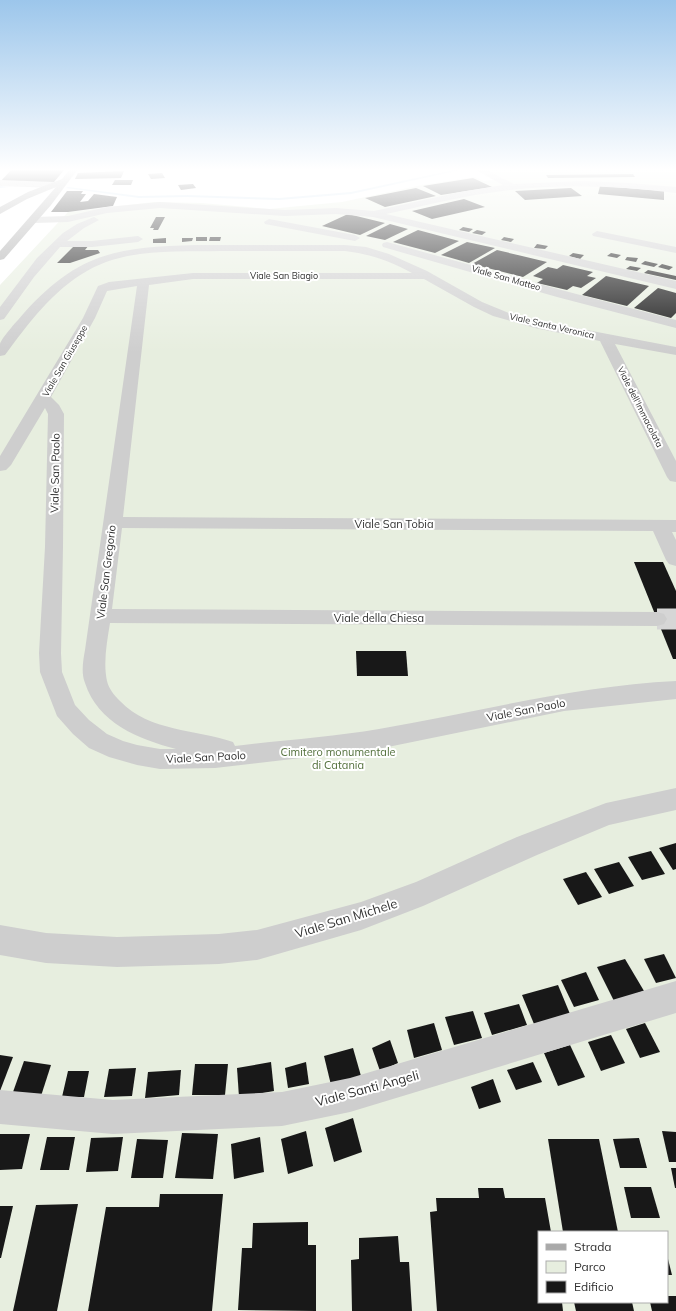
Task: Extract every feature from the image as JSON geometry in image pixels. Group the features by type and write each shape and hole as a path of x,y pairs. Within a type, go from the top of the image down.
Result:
{"main road":[{"path":"0,257 25,230"}],"street":[{"path":"0,316 24,282 57,244 75,230"},
{"name":"Viale San Matteo","path":"314,230 374,241 561,294 676,324"},
{"path":"441,230 676,285"},
{"path":"486,230 584,253"},
{"path":"597,234 676,250"},
{"path":"57,244 92,244 126,236 151,237"},
{"name":"Viale Santa Veronica","path":"0,352 30,315 66,281 82,268 90,264 123,255 154,250 356,248 373,251 392,258 465,299 498,313 542,326 676,351"},
{"name":"Viale San Biagio","path":"138,292 210,276 424,276"},
{"name":"Viale San Giuseppe","path":"0,466 5,461 43,398 99,298 102,289 109,286 138,292"},
{"name":"Viale San Gregorio","path":"138,292 95,670 96,684 113,710 130,722 149,731 187,741 254,754"},
{"path":"99,298 113,298"},
{"name":"Viale dell'Immacolata","path":"605,338 676,477"},
{"name":"Viale San Paolo","path":"43,398 54,408 56,414 54,547 50,652 51,672 65,710 81,727 98,741 118,750 160,759 215,758 378,739 564,702 676,690"},
{"name":"Viale San Tobia","path":"113,522 668,526"},
{"path":"668,526 676,560"},
{"name":"Viale della Chiesa","path":"101,616 657,619"},
{"name":"Viale San Michele","path":"0,940 46,948 117,952 219,949 257,945 361,916 393,904 527,846 606,814 676,799"},
{"name":"Viale Santi Angeli","path":"0,1107 113,1117 282,1109 350,1096 676,997"}],"green space":[{"name":"Cimitero monumentale di Catania","path":"51,230 676,230 676,1311 0,1311 0,285"}],"building":[{"path":"340,230 370,230 360,235"},
{"path":"378,230 406,230 385,240 366,236"},
{"path":"418,230 459,241 435,253 393,242"},
{"path":"460,230 471,230 469,232"},
{"path":"477,230 486,232 482,235 472,233"},
{"path":"196,237 207,237 207,241 196,241"},
{"path":"210,237 221,237 220,241 209,241"},
{"path":"504,237 514,239 511,242 501,240"},
{"path":"166,238 166,243 153,243 153,239"},
{"path":"182,238 193,238 192,241 182,242"},
{"path":"467,242 495,248 469,263 441,255"},
{"path":"537,244 548,246 545,249 534,248"},
{"path":"75,245 89,245 85,250 98,250 100,253 70,263 57,263"},
{"path":"497,250 547,262 523,277 472,264"},
{"path":"573,253 584,255 580,259 569,256"},
{"path":"611,253 621,255 617,258 607,256"},
{"path":"627,257 638,258 636,262 625,260"},
{"path":"645,261 658,264 654,267 641,264"},
{"path":"662,264 673,267 669,270 658,267"},
{"path":"563,265 593,272 587,276 596,278 581,288 573,286 567,290 537,283 543,279 533,276 548,267 557,269"},
{"path":"630,266 641,268 637,271 626,269"},
{"path":"648,270 676,276 676,280 644,273"},
{"path":"606,276 649,286 627,306 582,295"},
{"path":"658,288 676,293 676,313 671,318 634,308"},
{"path":"634,562 663,562 676,591 676,659 673,659"},
{"path":"356,651 406,651 408,676 357,676"},
{"path":"676,843 676,869 673,870 659,848"},
{"path":"651,851 665,874 642,880 628,857"},
{"path":"619,862 634,886 609,894 594,869"},
{"path":"586,872 602,897 578,905 563,879"},
{"path":"664,954 676,978 656,983 644,959"},
{"path":"625,959 644,991 614,1001 597,967"},
{"path":"586,972 599,1000 574,1007 561,980"},
{"path":"558,985 570,1014 534,1024 522,995"},
{"path":"519,1004 527,1025 492,1035 484,1013"},
{"path":"473,1011 482,1038 454,1045 445,1017"},
{"path":"434,1023 442,1050 414,1058 407,1030"},
{"path":"645,1023 660,1052 640,1058 626,1029"},
{"path":"611,1035 625,1063 601,1071 588,1042"},
{"path":"390,1040 398,1063 380,1071 372,1048"},
{"path":"570,1045 585,1077 558,1086 544,1053"},
{"path":"353,1048 361,1076 331,1085 324,1056"},
{"path":"0,1055 13,1057 0,1091"},
{"path":"24,1061 51,1065 41,1096 13,1092"},
{"path":"271,1062 274,1091 239,1097 237,1068"},
{"path":"306,1062 309,1084 288,1088 285,1068"},
{"path":"533,1062 542,1082 516,1090 507,1070"},
{"path":"195,1064 228,1064 225,1095 192,1095"},
{"path":"136,1068 132,1096 104,1097 109,1069"},
{"path":"181,1070 179,1095 145,1098 148,1072"},
{"path":"68,1071 89,1071 84,1097 62,1097"},
{"path":"493,1079 501,1102 479,1109 471,1087"},
{"path":"353,1118 362,1152 334,1162 325,1128"},
{"path":"306,1131 313,1166 288,1174 281,1139"},
{"path":"662,1131 676,1132 676,1162 669,1162"},
{"path":"182,1133 218,1134 213,1179 175,1178"},
{"path":"0,1134 30,1134 22,1169 0,1170"},
{"path":"47,1137 75,1137 69,1170 40,1170"},
{"path":"123,1137 118,1171 86,1172 91,1138"},
{"path":"260,1137 264,1172 234,1179 231,1144"},
{"path":"639,1138 647,1168 620,1168 613,1139"},
{"path":"137,1139 168,1140 163,1178 131,1178"},
{"path":"548,1139 599,1139 618,1231 563,1231"},
{"path":"671,1168 676,1168 676,1188 675,1188"},
{"path":"624,1187 651,1187 660,1218 631,1218"},
{"path":"478,1188 503,1188 505,1198 545,1198 551,1231 538,1231 538,1303 562,1303 563,1311 437,1311 430,1212 437,1211 436,1198 479,1198"},
{"path":"160,1194 223,1194 212,1311 88,1311 106,1207 159,1207"},
{"path":"78,1204 57,1311 13,1311 36,1205"},
{"path":"0,1206 13,1206 1,1258 0,1258"},
{"path":"308,1222 308,1245 316,1245 316,1311 238,1310 242,1248 252,1248 253,1223"},
{"path":"398,1236 400,1262 409,1262 412,1311 352,1311 351,1260 359,1259 359,1238"},
{"path":"668,1259 672,1275 668,1275"},
{"path":"668,1296 676,1296 676,1311 652,1311 650,1303 668,1303"},
{"path":"574,1303 632,1303 634,1311 576,1311"}],"tunnel":[{"path":"657,619 676,619"}]}
